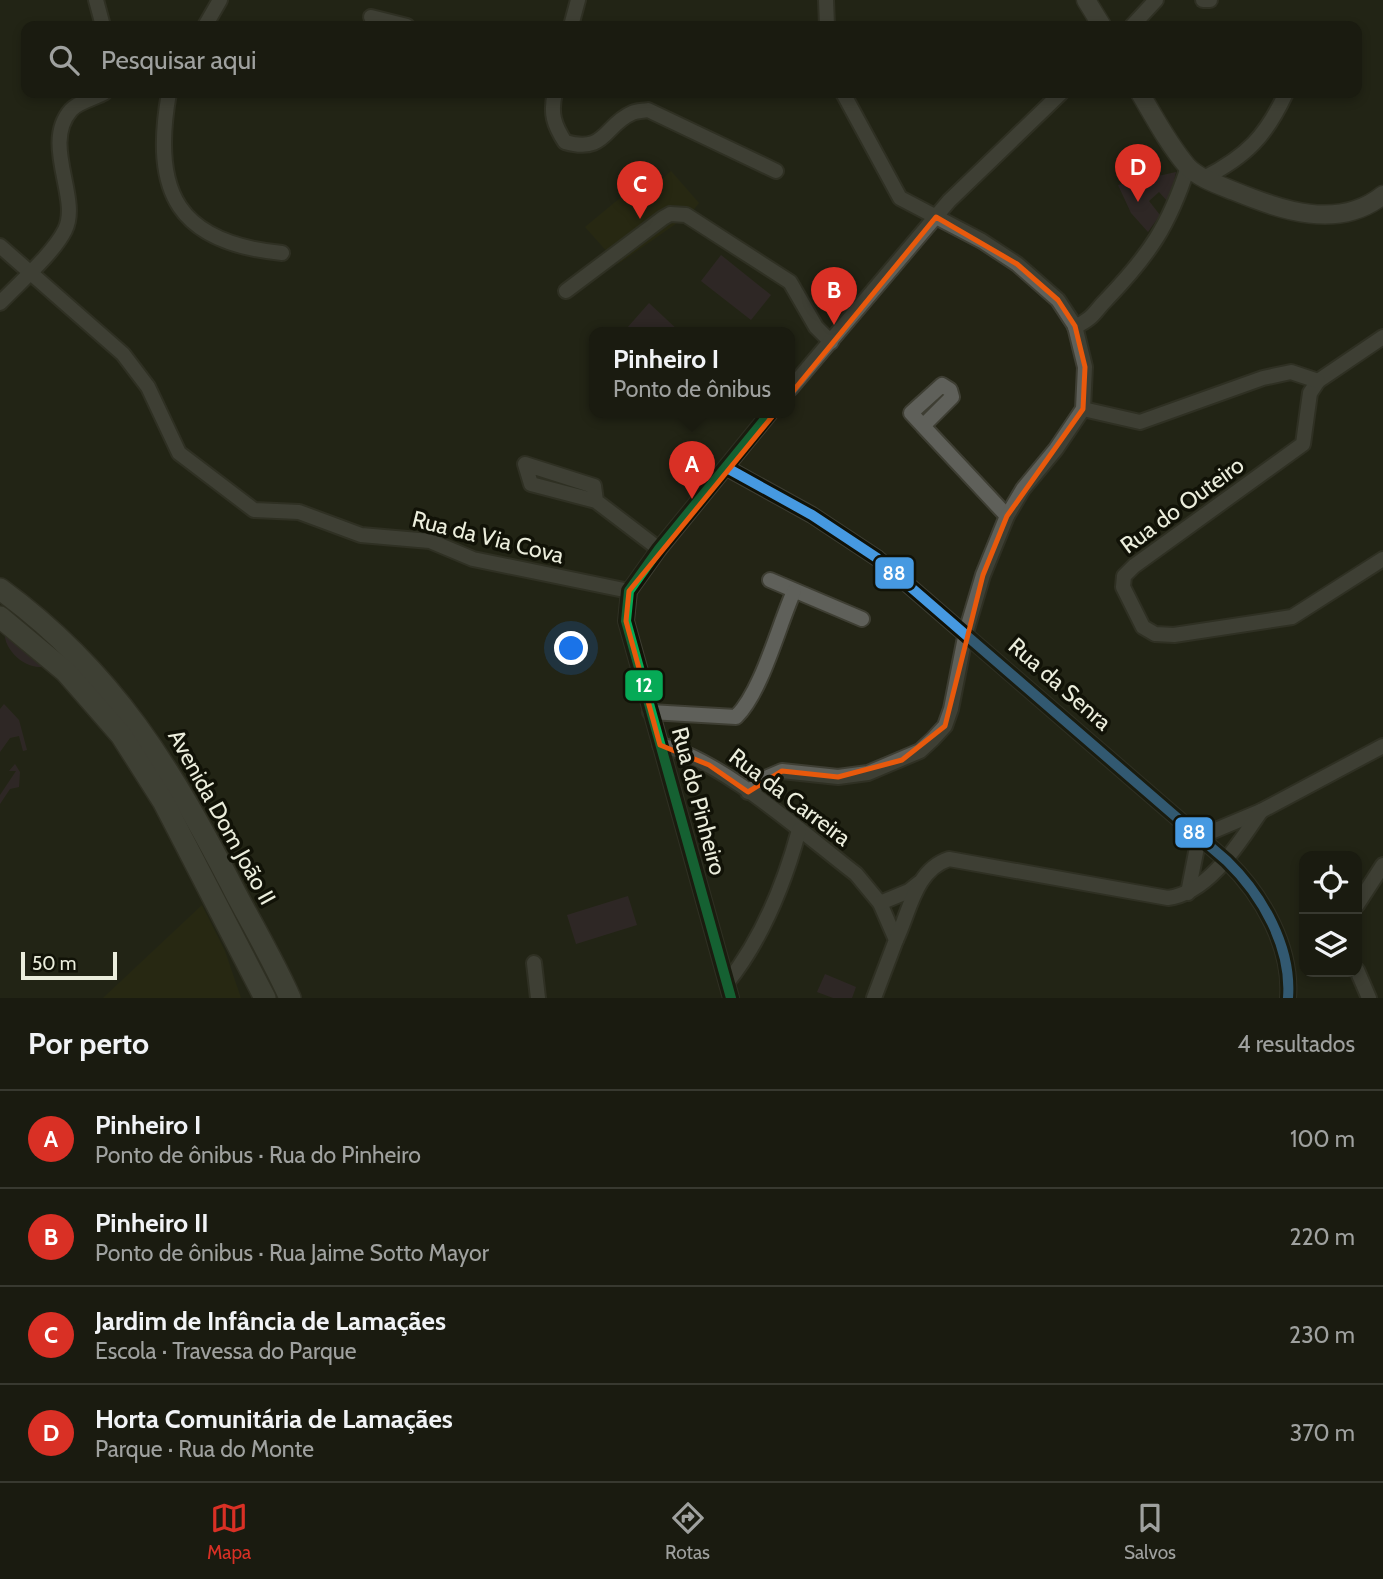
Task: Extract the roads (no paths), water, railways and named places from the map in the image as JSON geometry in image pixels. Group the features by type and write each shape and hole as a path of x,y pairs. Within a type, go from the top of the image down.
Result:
{"main road":[{"name":"Avenida Dom João II","path":"0,589 42,620 84,661 140,726 192,809 290,998"},
{"name":"Avenida Dom João II","path":"0,617 66,672 121,735 163,801 265,998"}],"street":[{"path":"96,0 102,21"},
{"path":"208,21 220,0"},
{"path":"572,21 578,0"},
{"path":"826,0 827,21"},
{"path":"1086,0 1099,21"},
{"path":"1137,21 1156,0"},
{"path":"1203,0 1210,0"},
{"path":"372,17 388,21"},
{"path":"0,303 65,230 68,210 60,166 62,126 72,109 94,98"},
{"path":"169,98 165,153 172,189 181,212 191,222 224,241 242,247 282,253"},
{"path":"554,98 551,108 555,127 565,142 580,146 590,144 609,134 630,113 648,110 776,171"},
{"path":"748,792 768,777 782,771 838,777 868,774 920,751 944,726 966,632 983,575 1007,516 1023,489 1056,449 1083,409 1085,367 1075,327 1058,300 1017,264 982,241 900,198 847,98"},
{"path":"795,383 936,217 1056,98"},
{"path":"1143,98 1188,167 1204,177 1270,206 1303,214 1333,215 1354,210 1383,195"},
{"path":"1204,177 1240,157 1257,142 1271,125 1284,98"},
{"path":"1075,327 1094,318 1103,302 1153,247 1174,211 1188,167"},
{"path":"566,291 663,218 686,215 790,282 816,327 831,342"},
{"name":"Rua da Via Cova","path":"0,246 123,354 148,387 179,453 254,510 299,512 361,535 430,541 473,559 629,591"},
{"path":"1083,409 1140,422 1263,378 1291,372 1318,381 1383,337"},
{"name":"Rua do Outeiro","path":"1318,381 1310,393 1303,444 1134,566 1124,576 1123,587 1143,627 1155,634 1174,635 1292,617 1383,559"},
{"path":"629,591 659,549 766,418"},
{"path":"923,426 1007,516"},
{"path":"596,501 594,486 525,464 531,484 596,501 659,549"},
{"name":"Rua da Senra","path":"727,468 848,537 966,632 1227,861 1248,881 1268,913 1286,966 1287,998"},
{"path":"770,580 863,619"},
{"name":"Rua do Pinheiro","path":"629,591 626,621 731,998"},
{"path":"650,712 736,717 747,706 756,688 794,591"},
{"name":"Rua da Carreira","path":"660,745 678,749 709,765 856,874 880,903 896,940"},
{"path":"1188,893 1199,837 1261,811 1383,746"},
{"path":"880,903 909,891 937,863 949,859 1168,898 1188,893 1227,861 1261,811"},
{"path":"727,983 765,923 788,869 799,830"},
{"path":"1362,897 1383,865"},
{"path":"874,998 920,882"},
{"path":"534,963 538,998"},
{"path":"1360,977 1369,998"},
{"path":"1378,998 1383,996"}],"place":[{"name":"Horta Comunitária de Lamaçães","path":"1138,202"},
{"name":"Jardim de Infância de Lamaçães","path":"640,219"},
{"name":"Pinheiro II","path":"834,325"},
{"name":"Pinheiro I","path":"692,499"}]}
